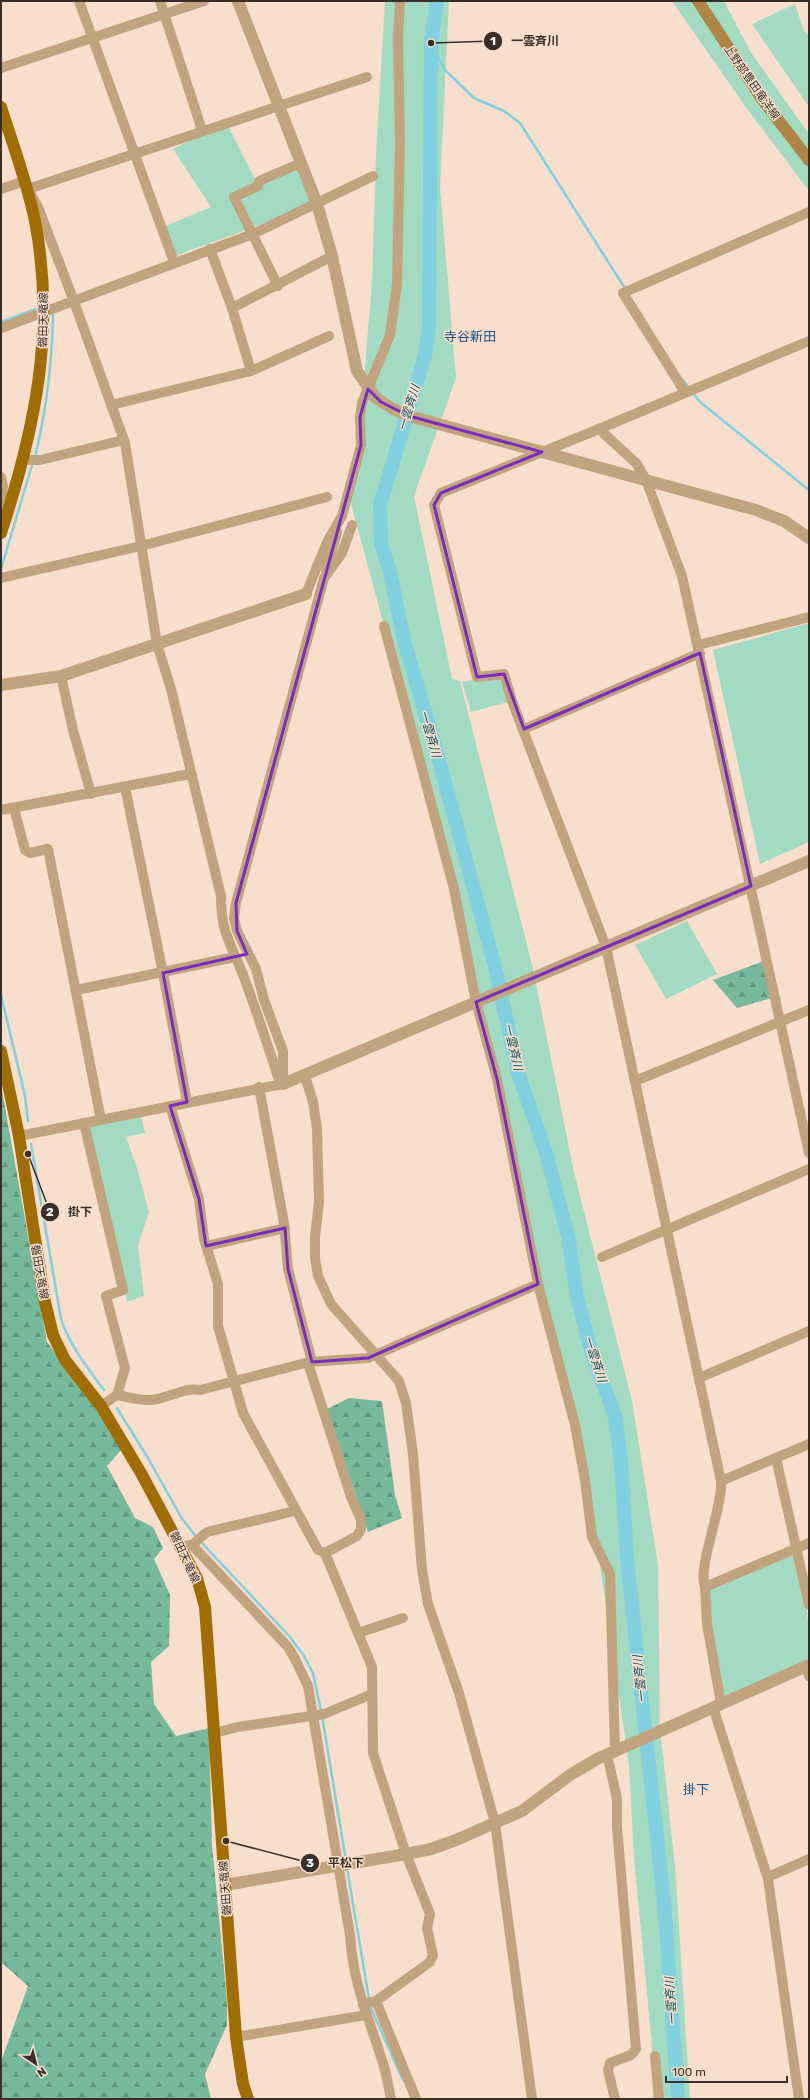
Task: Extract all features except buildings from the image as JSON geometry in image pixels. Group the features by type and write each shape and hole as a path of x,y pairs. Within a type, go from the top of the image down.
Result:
{"main road":[{"name":"上野部豊田竜洋線","path":"698,1 762,100 809,160"},
{"name":"磐田天竜線","path":"1,107 26,185 41,261 44,312 40,376 30,434 23,460 3,512 1,533"},
{"name":"磐田天竜線","path":"1,1051 19,1136 46,1307 53,1335 65,1360 101,1406 192,1543 197,1578 205,1607 236,2037 243,2084 248,2099"}],"street":[{"path":"79,1 174,262"},
{"path":"160,1 202,130"},
{"path":"1,68 204,1"},
{"path":"238,1 317,204 332,256 357,371 368,389 381,402 409,416 756,510 784,521 809,538"},
{"path":"282,1083 283,1051 264,1000 256,969 241,943 234,918 236,903 278,744 361,445 360,417 362,403 390,335 397,284 400,141 398,38 400,1"},
{"path":"1,189 26,185 367,77"},
{"path":"278,286 234,197 258,186 259,180 301,163"},
{"path":"1,328 174,262 253,234 372,176"},
{"path":"26,185 38,207 124,440 156,644 171,689 190,774 221,896 223,926 282,1083"},
{"path":"686,392 623,293 809,212"},
{"path":"210,249 232,308 251,371"},
{"path":"232,308 278,286 332,256"},
{"path":"41,261 50,262 64,275"},
{"path":"111,405 251,371 329,336"},
{"path":"799,2099 768,1877 717,1706 707,1624 705,1587 703,1582 708,1550 722,1492 721,1481 606,947 524,729 512,701 504,674 478,677 434,505 441,493 600,430 699,386 809,341"},
{"path":"600,430 637,464 646,480 682,576 809,1153"},
{"path":"23,460 40,460 124,440"},
{"path":"1,477 3,512"},
{"path":"1,578 141,546 327,497"},
{"path":"1,685 61,676 306,594 327,542 342,516"},
{"path":"324,578 342,553 352,524"},
{"path":"524,729 699,649 809,618"},
{"path":"384,626 454,890 476,1002 497,1079 538,1284 575,1425 585,1480 592,1537 610,1574 617,1827 636,2049 631,2055 610,2063 608,2070 615,2099"},
{"path":"61,676 73,730 91,794"},
{"path":"1,810 190,774"},
{"path":"125,787 163,973 187,1102"},
{"path":"14,808 26,850 30,853 48,849 101,1120"},
{"path":"19,1136 282,1083 305,1076 809,861"},
{"path":"76,990 235,957"},
{"path":"635,1081 809,1010"},
{"path":"305,1076 313,1102 317,1129 319,1202 315,1244 318,1276 331,1304 399,1381 406,1403 413,1454 422,1570 428,1604 459,1693 495,1823 532,2099"},
{"path":"170,1106 199,1199 206,1246 218,1284 218,1326 243,1413 318,1550 325,1552 357,1536 361,1529 361,1520 351,1497 310,1363 288,1269 285,1228 259,1087"},
{"path":"84,1123 123,1290 106,1296 125,1368 117,1395 101,1406"},
{"path":"602,1258 809,1169"},
{"path":"206,1246 285,1228"},
{"path":"117,1395 138,1400 152,1400 190,1389 200,1390 234,1383 310,1363 368,1358 538,1284"},
{"path":"698,1378 809,1331"},
{"path":"721,1481 809,1444"},
{"path":"776,1458 809,1605"},
{"path":"295,1510 207,1532 192,1543 288,1647 308,1686 318,1715 343,1864 352,1963 364,2010 382,2058 391,2099"},
{"path":"705,1587 809,1543"},
{"path":"236,2037 364,2010 430,1962 433,1955 427,1928 430,1914 406,1854 373,1752 372,1667 325,1552"},
{"path":"358,1633 403,1618"},
{"path":"225,1885 406,1854 437,1847 522,1811 570,1774 615,1751 717,1706 808,1669"},
{"path":"214,1733 238,1727 318,1715 372,1694"},
{"path":"768,1877 809,1859"},
{"path":"376,2001 416,2099"},
{"path":"654,2056 659,2099"}],"highlighted area":[{"path":"368,389 381,402 409,416 542,452 441,493 434,505 477,677 504,674 524,729 700,653 751,886 476,1002 497,1079 538,1284 368,1358 312,1362 288,1269 285,1228 206,1246 199,1199 170,1106 187,1102 163,973 247,954 237,931 236,903 361,445 360,417"}],"green space":[{"path":"385,1 449,1 440,187 456,378 414,496 452,679 460,681 533,969 573,1168 632,1401 658,1565 660,1728 675,1866 690,2099 653,2099 652,2045 634,1858 629,1765 583,1449 526,1222 412,729 350,500 362,403 372,282 376,155"},
{"path":"672,1 724,1 750,51 809,134 809,191 745,106"},
{"path":"795,4 804,31 809,36 809,107 752,24"},
{"path":"226,122 258,185 303,168 317,204 172,257 161,228 211,207 173,149"},
{"path":"809,623 809,842 760,864 713,650"},
{"path":"504,674 512,701 471,712 462,682"},
{"path":"687,921 717,974 666,999 635,945"},
{"path":"767,960 775,997 737,1008 713,980"},
{"path":"1,1085 47,1342 89,1398 122,1449 107,1466 135,1518 153,1527 163,1548 154,1559 170,1595 169,1646 151,1662 154,1704 176,1736 209,1728 212,1845 227,2001 227,2025 205,2074 211,2099 1,2099 1,2062 28,1986 1,1962"},
{"path":"141,1116 145,1133 126,1137 137,1168 149,1212 138,1245 144,1296 127,1302 89,1127"},
{"path":"349,1398 382,1401 395,1495 402,1518 368,1532 327,1409"},
{"path":"797,1548 809,1627 809,1659 724,1698 705,1592"}],"waterway":[{"name":"一雲斉川","path":"437,1 431,43 429,327 425,355 380,505 381,543 390,572 404,641 435,746 495,967 518,1073 546,1153 568,1236 577,1296 591,1351 615,1416 621,1462 627,1560 665,1913 678,2099"},
{"path":"431,43 444,69 474,98 504,111 520,123 626,290"},
{"path":"1,322 36,309"},
{"path":"35,457 43,421 48,386 53,314"},
{"path":"683,380 690,389"},
{"path":"693,393 700,402 809,490"},
{"path":"1,569 33,462"},
{"path":"1,995 25,1096 28,1121"},
{"path":"31,1144 61,1319 74,1347 85,1365 104,1390"},
{"path":"117,1408 148,1458 181,1517 197,1538"},
{"path":"201,1542 290,1637 304,1656 313,1673 321,1711"},
{"path":"322,1716 346,1861"},
{"path":"347,1868 369,1999"},
{"path":"370,2006 403,2080"}],"place":[{"name":"一雲斉川","path":"431,43"},
{"name":"掛下","path":"28,1154"},
{"name":"平松下","path":"226,1841"}],"district":[{"name":"寺谷新田","path":"470,336"},
{"name":"掛下","path":"696,1789"}]}
